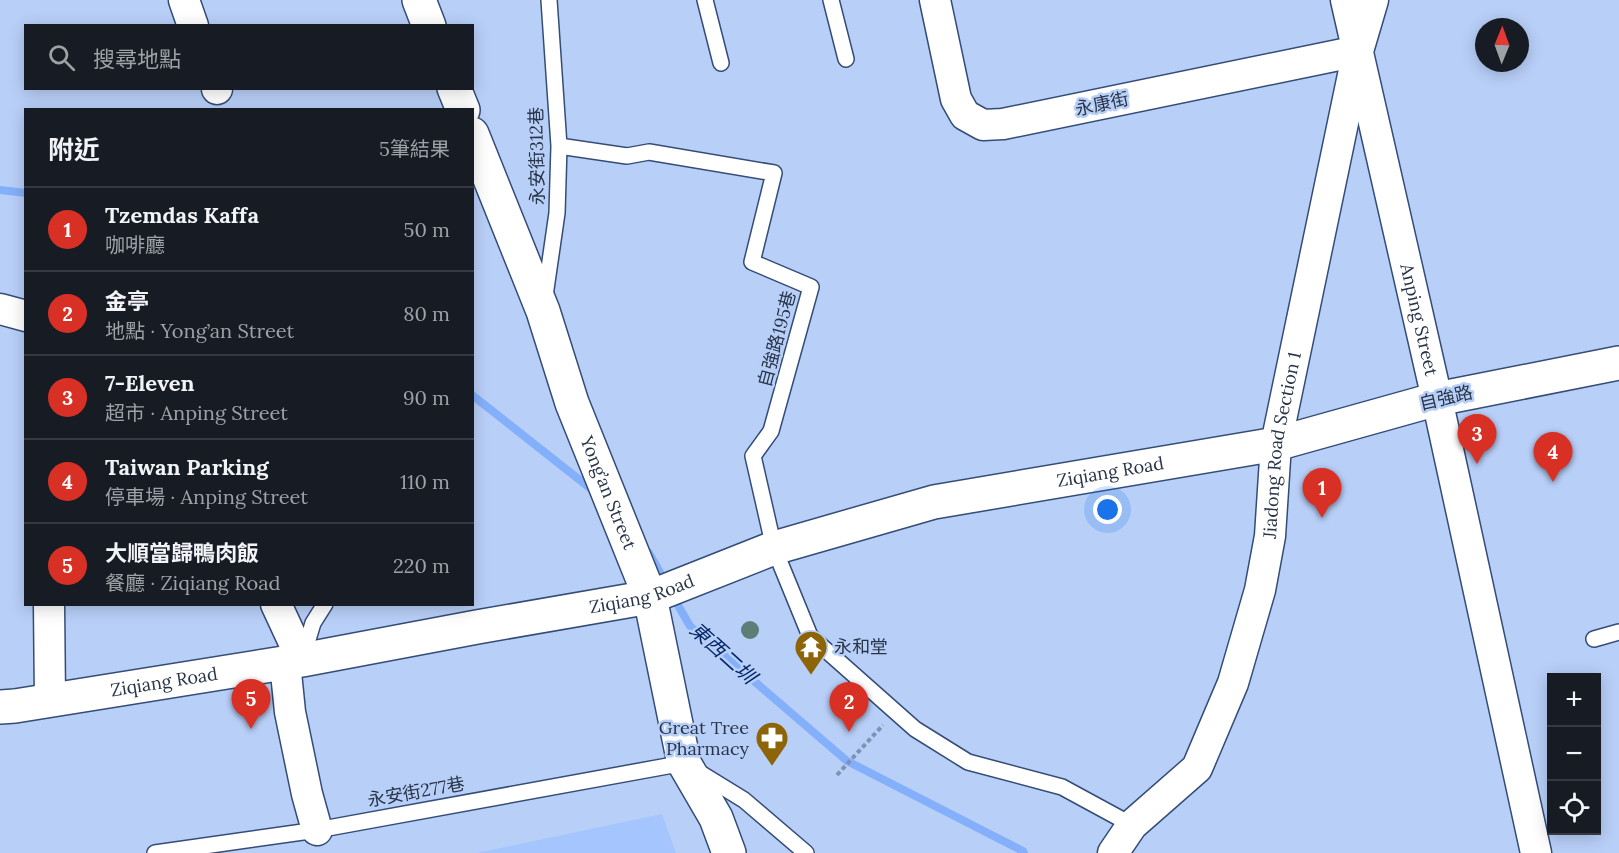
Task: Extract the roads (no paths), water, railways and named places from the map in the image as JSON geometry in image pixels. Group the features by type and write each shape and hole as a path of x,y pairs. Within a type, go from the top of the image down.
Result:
{"street":[{"path":"184,0 192,24"},
{"path":"419,0 428,24"},
{"name":"永康街","path":"935,0 956,99 965,115 983,125 1003,124 1358,51"},
{"name":"Anping Street","path":"1346,0 1437,399 1536,853"},
{"name":"Jiadong Road Section 1","path":"1113,853 1132,825 1197,768 1233,683 1260,590 1270,536 1276,444 1358,51 1374,0"},
{"path":"455,90 462,108"},
{"name":"Yong’an Street","path":"474,139 543,311 572,403 650,597 684,764 716,818 729,853"},
{"path":"0,309 24,315"},
{"name":"自強路","path":"1276,444 1437,399 1619,363"},
{"name":"Ziqiang Road","path":"0,707 294,661 650,597 774,548 934,502 1276,444"},
{"path":"49,606 50,700"},
{"path":"277,606 294,661 290,712 317,830"}],"lane":[{"name":"永安街312巷","path":"543,311 557,213 559,146 549,0"},
{"path":"705,0 721,63"},
{"path":"831,0 846,59"},
{"name":"自強路195巷","path":"559,146 627,156 649,152 774,173 752,262 811,287 771,432 753,456 774,548"},
{"path":"774,548 810,636 915,729 968,762 1062,787 1132,825"},
{"path":"294,661 324,606"},
{"path":"1594,639 1619,632"},
{"path":"684,764 744,800 806,853"},
{"name":"永安街277巷","path":"155,853 317,830 684,764"}],"waterway":[{"name":"東西二圳","path":"0,190 24,193"},
{"name":"東西二圳","path":"474,397 595,492"},
{"name":"東西二圳","path":"649,553 666,583"},
{"name":"東西二圳","path":"672,595 690,626 847,761 1024,853"}],"place":[{"name":"7-Eleven","path":"1477,464"},
{"name":"Taiwan Parking","path":"1553,482"},
{"name":"Tzemdas Kaffa","path":"1322,518"},
{"name":"永和堂","path":"811,676"},
{"name":"大順當歸鴨肉飯","path":"251,729"},
{"name":"金亭","path":"849,732"},
{"name":"Great Tree Pharmacy","path":"772,767"}]}
